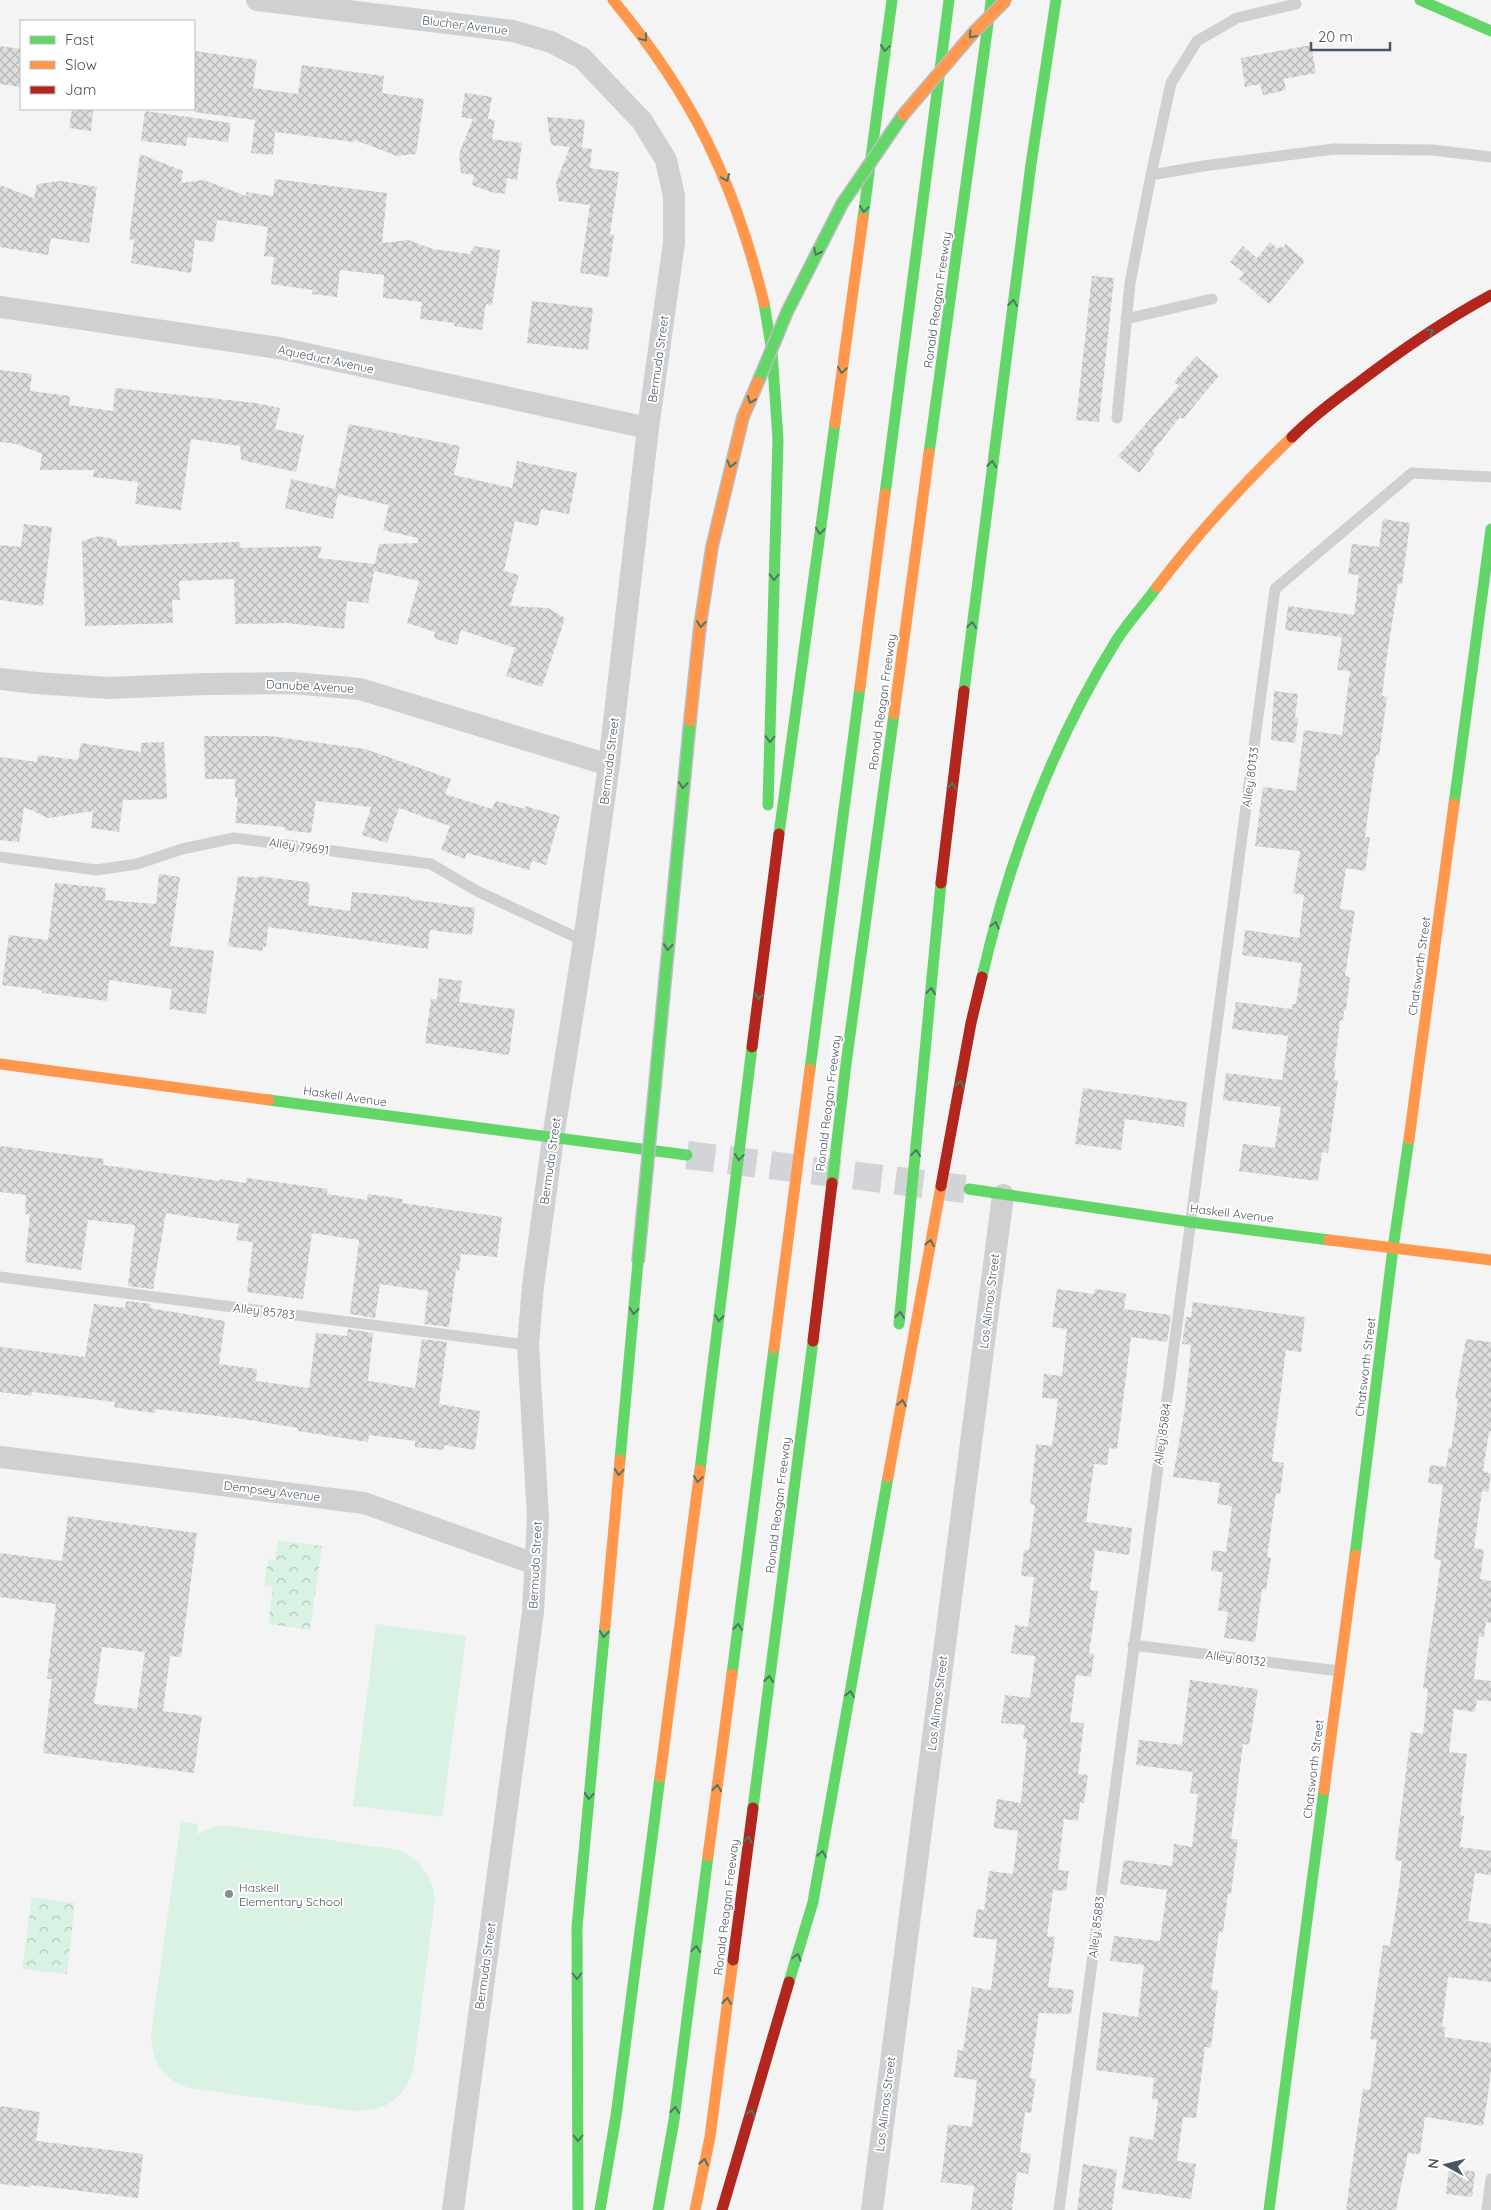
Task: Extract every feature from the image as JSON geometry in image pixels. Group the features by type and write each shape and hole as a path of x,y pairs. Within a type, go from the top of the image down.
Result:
{"main road":[{"path":"613,0 661,60 720,162 738,206 755,264 768,322 775,386 778,440 764,947"},
{"path":"600,2210 620,2087 724,1279 764,947 892,0"},
{"path":"658,2210 674,2120 950,0"},
{"name":"Ronald Reagan Freeway","path":"695,2210 710,2137 821,1281 846,1064 992,0"},
{"path":"578,2210 577,1927 683,782 700,626 712,547 743,417 787,312 842,204 899,120 974,32 1006,0"},
{"path":"898,1340 946,835 1030,174 1056,0"},
{"path":"1420,0 1491,30"},
{"path":"722,2210 813,1902 922,1288 973,1014 1003,894 1025,830 1051,767 1079,707 1117,640 1191,542 1248,478 1310,420 1389,359 1460,312 1491,295"},
{"name":"Chatsworth Street","path":"1269,2210 1393,1248 1414,1105 1491,528"},
{"name":"Haskell Avenue","path":"0,1064 687,1155"},
{"name":"Haskell Avenue","path":"969,1189 1190,1222 1491,1260"},
{"path":"878,1538 894,1379"}],"street":[{"name":"Blucher Avenue","path":"258,0 512,31 551,42 582,58 642,121"},
{"name":"Bermuda Street","path":"453,2210 533,1612 538,1517 528,1345 533,1286 553,1138 609,765 648,428 674,243 674,196 666,160 642,121"},
{"name":"Aqueduct Avenue","path":"0,307 279,348 648,428"},
{"name":"Danube Avenue","path":"0,679 110,688 293,683 360,689 609,765"},
{"name":"Los Alimos Street","path":"872,2210 1003,1195"},
{"name":"Dempsey Avenue","path":"0,1458 364,1503 535,1564"}],"lane":[{"path":"1117,418 1130,283 1171,83 1197,41 1237,18 1296,4"},
{"path":"1151,175 1203,166 1334,149 1432,150 1491,157"},
{"path":"1126,319 1212,299"},
{"name":"Alley 80133","path":"1190,1222 1275,589 1412,473 1491,477"},
{"name":"Alley 79691","path":"0,857 96,870 137,864 182,849 234,838 431,864 477,891 584,941"},
{"name":"Alley 85884","path":"1133,1645 1190,1222"},
{"name":"Alley 85783","path":"0,1278 528,1345"},
{"name":"Alley 80132","path":"1133,1645 1339,1671"},
{"name":"Alley 85883","path":"1059,2210 1133,1645"},
{"path":"1487,2210 1491,2179"}],"green space":[{"path":"278,1540 322,1546 310,1630 268,1624 273,1587 264,1586 268,1559 275,1560"},
{"path":"376,1624 466,1636 442,1817 353,1806"},
{"path":"181,1821 198,1824 197,1834 215,1826 231,1826 399,1850 407,1854 424,1869 431,1882 435,1898 414,2065 406,2087 393,2101 375,2109 353,2111 189,2088 165,2075 156,2061 151,2034"},
{"path":"32,1897 75,1903 67,1974 22,1969"}],"building":[{"path":"1311,45 1316,73 1284,79 1286,90 1263,95 1260,84 1245,87 1241,58"},
{"path":"0,46 20,49 20,87 0,84"},
{"path":"195,51 257,60 253,88 298,94 302,65 384,76 382,93 424,99 416,154 397,156 355,140 354,142 275,132 273,155 251,153 255,120 194,112"},
{"path":"465,93 492,97 488,119 495,120 492,139 522,143 517,180 507,178 505,194 491,192 472,185 474,175 461,173 459,154 473,119 461,117"},
{"path":"72,110 93,110 91,131 69,128"},
{"path":"145,111 231,123 228,142 187,137 186,146 141,141"},
{"path":"547,117 585,120 582,148 592,149 590,168 619,172 610,234 614,235 608,277 580,273 590,205 559,201 556,183 570,147 551,145"},
{"path":"140,154 183,171 181,183 204,180 246,196 246,192 273,196 275,179 387,193 382,243 408,240 433,249 470,254 474,246 500,250 492,305 486,304 482,330 454,326 455,323 420,319 422,302 383,298 384,275 340,270 337,297 312,294 313,290 271,284 274,257 264,256 268,227 217,220 214,242 195,240 191,273 131,263 134,240 129,239"},
{"path":"62,181 97,187 89,243 51,238 48,255 0,247 0,185 34,198 37,184"},
{"path":"1270,242 1278,249 1280,246 1283,248 1286,244 1305,261 1269,304 1239,279 1244,273 1230,262 1243,246 1257,258"},
{"path":"1092,276 1114,278 1099,422 1076,420"},
{"path":"532,301 593,308 588,350 527,343"},
{"path":"1196,356 1219,376 1183,419 1180,417 1152,452 1154,454 1139,473 1118,456 1179,386 1174,382"},
{"path":"0,370 32,374 30,391 70,396 69,405 113,411 115,388 256,403 280,408 275,429 304,435 296,472 241,460 240,446 191,439 181,510 135,504 138,482 93,477 94,470 40,470 42,454 17,444 0,442"},
{"path":"349,424 460,446 454,475 512,488 517,461 577,473 569,514 541,509 538,526 515,521 504,571 519,575 510,606 548,608 565,618 542,687 506,676 515,648 461,630 457,645 436,639 434,637 435,632 407,623 419,581 374,571 368,603 347,601 344,629 287,623 235,624 234,579 179,581 180,600 172,600 173,623 85,626 82,541 99,536 117,540 117,546 240,542 240,548 322,546 318,558 375,564 379,544 418,543 418,538 383,530 389,505 338,494 333,519 285,508 291,479 335,489"},
{"path":"1383,519 1410,523 1402,584 1398,584 1387,656 1382,696 1387,697 1379,756 1376,755 1365,837 1370,837 1365,871 1346,868 1340,909 1355,911 1345,976 1350,977 1346,1010 1344,1010 1343,1021 1340,1020 1334,1070 1336,1070 1334,1080 1338,1080 1328,1153 1322,1152 1318,1181 1239,1171 1243,1144 1274,1148 1281,1107 1223,1100 1226,1073 1282,1080 1288,1036 1232,1029 1236,1002 1292,1009 1292,1004 1296,1004 1302,963 1242,955 1245,930 1299,938 1304,895 1293,893 1300,851 1255,846 1263,787 1296,791 1304,730 1342,735 1350,671 1337,670 1342,637 1285,630 1288,606 1354,615 1359,575 1348,574 1352,544 1379,547"},
{"path":"24,524 52,527 43,606 0,600 0,545 21,547"},
{"path":"1274,691 1298,694 1295,717 1298,718 1295,743 1271,740"},
{"path":"204,736 270,736 365,749 451,779 445,794 492,809 496,801 525,809 525,806 560,816 546,865 532,861 529,870 467,853 465,859 441,850 450,826 399,808 387,843 362,835 371,807 316,801 311,833 285,830 285,827 235,823 238,797 235,797 235,779 205,779"},
{"path":"164,742 167,799 123,800 119,832 91,828 93,811 48,818 24,807 19,842 0,840 0,757 37,762 38,755 78,760 81,743 141,752 141,743"},
{"path":"159,874 180,877 170,946 214,951 206,1014 169,1009 172,989 109,980 107,1001 42,993 42,990 2,985 9,935 48,940 55,883 106,888 105,900 156,904"},
{"path":"238,876 258,878 258,876 307,882 310,884 308,905 350,911 352,892 409,897 409,899 475,908 472,935 430,930 428,949 268,927 266,947 263,946 263,951 228,946"},
{"path":"439,978 462,981 459,1002 515,1009 509,1055 425,1043 431,999 437,999"},
{"path":"1083,1088 1187,1102 1184,1127 1125,1119 1121,1150 1075,1144"},
{"path":"0,1146 104,1159 103,1165 220,1181 220,1179 246,1183 246,1178 328,1189 327,1194 367,1200 368,1194 403,1199 402,1203 502,1217 497,1257 461,1254 459,1271 456,1270 449,1327 424,1324 428,1291 380,1284 375,1318 350,1314 359,1240 312,1233 303,1299 247,1292 253,1242 236,1240 239,1224 166,1213 153,1289 128,1286 135,1225 88,1220 81,1270 25,1262 30,1214 25,1214 26,1195 0,1192"},
{"path":"1057,1289 1094,1294 1095,1289 1118,1292 1126,1294 1124,1309 1171,1315 1167,1342 1131,1337 1117,1449 1109,1448 1107,1465 1094,1464 1086,1522 1132,1528 1129,1555 1095,1550 1090,1590 1098,1591 1089,1653 1094,1654 1091,1677 1076,1675 1070,1722 1084,1723 1078,1774 1088,1775 1084,1803 1080,1802 1078,1821 1064,1819 1058,1870 1069,1871 1066,1891 1053,1890 1047,1936 1055,1937 1048,1987 1074,1990 1071,2014 1039,2013 1030,2078 1036,2079 1031,2113 1025,2112 1020,2152 1031,2154 1028,2174 1017,2172 1012,2210 971,2210 974,2186 941,2182 948,2124 972,2127 977,2080 954,2077 958,2050 963,2051 972,1987 991,1990 997,1940 973,1937 977,1909 984,1910 989,1871 1013,1874 1018,1831 994,1828 994,1823 997,1799 1021,1803 1027,1739 1023,1739 1025,1725 1001,1723 1005,1695 1030,1698 1035,1656 1011,1653 1015,1625 1028,1627 1034,1577 1021,1576 1024,1550 1029,1550 1035,1505 1030,1504 1036,1444 1052,1446 1058,1399 1042,1398 1044,1374 1062,1376 1067,1329 1052,1327"},
{"path":"126,1301 151,1304 150,1308 225,1321 219,1364 257,1369 256,1381 309,1388 316,1333 347,1336 348,1329 373,1333 368,1381 415,1388 422,1339 447,1342 439,1404 480,1411 475,1450 444,1445 444,1450 415,1447 415,1441 369,1435 368,1442 298,1431 298,1428 243,1419 156,1409 155,1413 114,1407 115,1402 32,1392 31,1396 0,1392 0,1347 85,1357 94,1304 125,1308"},
{"path":"1193,1302 1305,1317 1301,1352 1286,1350 1272,1461 1284,1463 1280,1494 1276,1493 1267,1557 1271,1558 1266,1590 1262,1589 1255,1642 1224,1638 1228,1612 1218,1610 1223,1572 1211,1571 1213,1550 1226,1552 1232,1506 1217,1504 1220,1483 1173,1477 1185,1407 1191,1345 1182,1344 1186,1317 1191,1317"},
{"path":"1466,1339 1491,1342 1491,1431 1489,1431 1483,1471 1491,1474 1488,1492 1482,1491 1474,1548 1484,1550 1480,1579 1491,1581 1491,1623 1486,1622 1484,1637 1479,1636 1474,1679 1491,1681 1491,1701 1477,1700 1475,1712 1454,1709 1449,1752 1467,1754 1460,1815 1464,1816 1460,1847 1491,1851 1491,1875 1475,1873 1468,1921 1491,1924 1491,1982 1448,1977 1442,2027 1446,2027 1444,2037 1491,2043 1491,2069 1487,2102 1483,2126 1425,2117 1420,2154 1408,2153 1396,2210 1346,2210 1363,2089 1370,2090 1377,2040 1370,2039 1383,1945 1390,1946 1398,1894 1402,1861 1395,1860 1411,1732 1423,1734 1428,1689 1423,1688 1441,1560 1434,1559 1443,1485 1428,1483 1430,1465 1446,1467 1449,1448 1451,1449 1458,1399 1455,1399"},
{"path":"68,1516 197,1533 181,1657 170,1656 163,1711 202,1716 194,1773 43,1753 52,1679 47,1679 56,1604 0,1597 0,1553 62,1561","holes":["102,1647 145,1652 137,1709 94,1704"]},
{"path":"1190,1680 1258,1689 1249,1745 1243,1744 1231,1839 1238,1839 1231,1894 1228,1894 1223,1932 1219,1931 1211,1990 1218,1990 1211,2048 1205,2047 1196,2118 1183,2117 1177,2161 1196,2164 1191,2199 1122,2189 1130,2136 1153,2140 1158,2100 1152,2099 1154,2078 1096,2070 1103,2012 1138,2017 1144,1965 1110,1961 1114,1936 1160,1941 1167,1890 1120,1884 1124,1860 1172,1866 1174,1844 1192,1847 1198,1794 1190,1793 1193,1772 1136,1765 1139,1740 1182,1745"},
{"path":"0,2106 40,2112 36,2141 143,2154 138,2198 31,2185 30,2187 0,2184"},
{"path":"1083,2164 1117,2170 1112,2210 1077,2210"},
{"path":"1449,2168 1475,2172 1472,2197 1446,2194"}],"tunnel":[{"path":"687,1155 965,1189"}],"traffic: fast":[{"path":"863,218 892,0"},
{"path":"885,494 949,0"},
{"path":"964,691 1031,164 1056,0"},
{"path":"1420,0 1491,31"},
{"path":"929,453 991,2"},
{"path":"758,382 787,312 842,204 903,115"},
{"path":"764,303 772,352 778,440 768,805"},
{"path":"779,834 835,423"},
{"path":"1454,804 1491,529"},
{"path":"982,977 1005,890 1019,846 1053,762 1072,720 1116,641 1157,587"},
{"path":"810,1069 860,687"},
{"path":"832,1183 846,1064 894,714"},
{"path":"638,1262 690,721"},
{"path":"899,1324 941,883"},
{"path":"700,1470 752,1047"},
{"path":"269,1100 687,1155"},
{"path":"1355,1555 1393,1248 1409,1139"},
{"path":"969,1189 1190,1222 1329,1240"},
{"path":"620,1460 638,1262"},
{"path":"753,1808 813,1341"},
{"path":"732,1674 774,1348"},
{"path":"789,1982 813,1902 888,1477"},
{"path":"578,2210 577,1927 605,1626"},
{"path":"600,2210 616,2116 660,1777"},
{"path":"1269,2210 1324,1790"},
{"path":"658,2210 674,2120 708,1856"}],"traffic: slow":[{"path":"613,0 666,71 688,106 707,142 739,218 764,303"},
{"path":"903,115 974,32 1006,0"},
{"path":"835,423 863,218"},
{"path":"690,721 700,626 712,547 743,417 758,382"},
{"path":"1157,587 1188,547 1222,509 1292,437"},
{"path":"894,714 929,453"},
{"path":"860,687 885,494"},
{"path":"1409,1139 1454,804"},
{"path":"0,1064 269,1100"},
{"path":"774,1348 810,1069"},
{"path":"888,1477 941,1186"},
{"path":"1329,1240 1491,1260"},
{"path":"605,1626 620,1460"},
{"path":"660,1777 700,1470"},
{"path":"1324,1790 1355,1555"},
{"path":"708,1856 732,1674"},
{"path":"695,2210 710,2137 733,1960"}],"traffic: jam":[{"path":"1292,437 1322,410 1387,362 1438,327 1491,295"},
{"path":"941,883 964,691"},
{"path":"752,1047 779,834"},
{"path":"941,1186 971,1023 982,977"},
{"path":"813,1341 832,1183"},
{"path":"733,1960 753,1808"},
{"path":"722,2210 789,1982"}],"place":[{"name":"Haskell Elementary School","path":"229,1894"}]}
